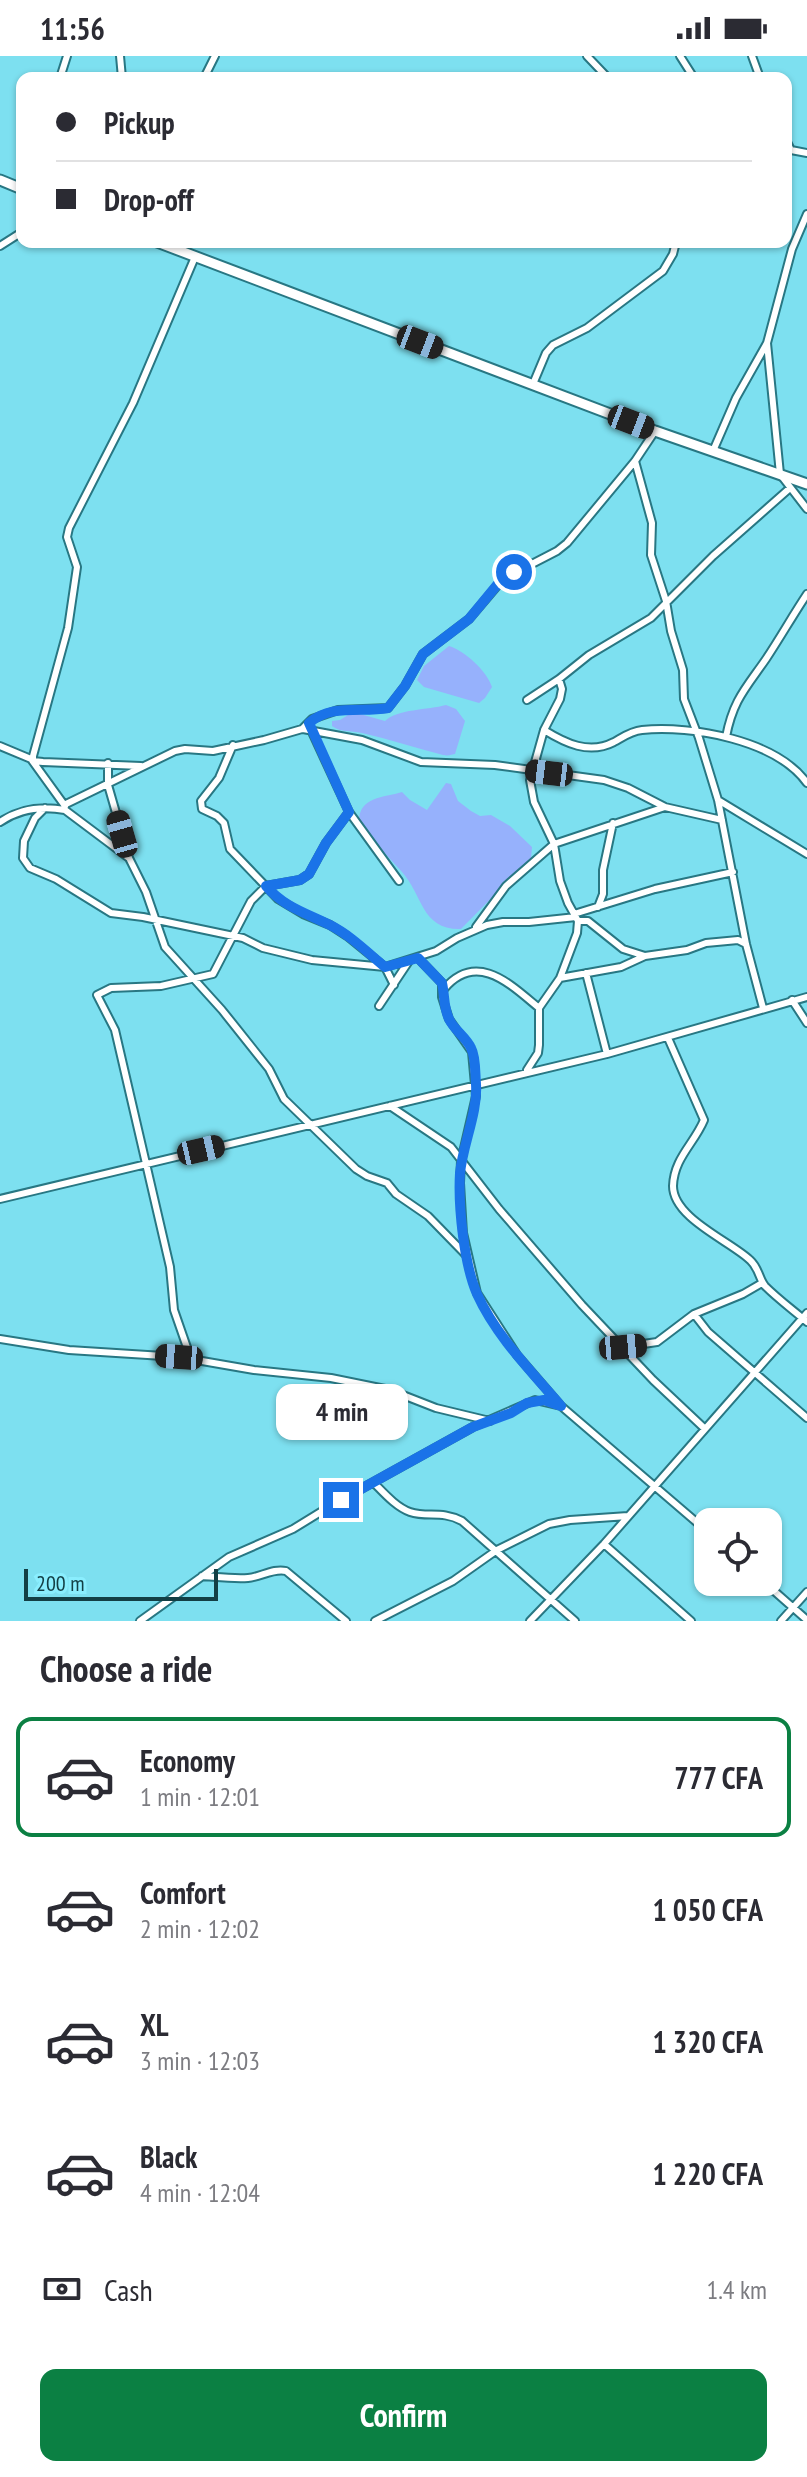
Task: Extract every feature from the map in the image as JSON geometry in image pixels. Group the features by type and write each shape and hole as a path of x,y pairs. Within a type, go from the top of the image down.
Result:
{"main road":[{"path":"172,248 655,431 807,484"}],"street":[{"path":"587,56 602,72"},
{"path":"713,451 736,398 767,343 792,249 807,214"},
{"path":"533,384 546,353 553,345 587,328 663,271 674,248"},
{"path":"129,858 65,807 33,761 40,725 59,665 75,581 77,567 67,537 69,528 133,403 195,257"},
{"path":"767,343 780,474 807,509"},
{"path":"0,822 26,810 65,807 175,751 213,751 264,740 302,729 323,713 388,708 423,654 469,619 503,579 567,543 635,461 655,431"},
{"path":"635,461 652,523 651,555 683,670 684,699 718,800 746,944 763,1008"},
{"path":"527,700 589,655 651,618 790,488"},
{"path":"726,737 729,721 743,689 807,594"},
{"path":"526,1072 539,1045 539,1008 560,978 576,940 576,917 560,881 554,844 534,802 530,780 544,730 560,699 562,689 559,679"},
{"path":"309,723 349,812 399,881"},
{"path":"302,729 370,742 421,762 495,765 604,780 665,807 722,820"},
{"path":"544,730 567,743 590,748 610,744 637,731 696,730 726,737 784,760 807,783"},
{"path":"233,745 219,778 201,801 204,812 217,816 224,823 230,849 278,899 347,936 385,967 394,985"},
{"path":"0,746 33,761 144,766"},
{"path":"108,763 108,785 129,858 146,892 165,947 269,1069 284,1099 362,1174 387,1183 396,1194 428,1216 468,1257"},
{"path":"718,800 807,854"},
{"path":"473,930 506,886 554,844 665,807"},
{"path":"45,808 35,818 24,841 25,864 111,913 234,936 263,948 312,960 385,967 418,958 473,930 503,922 576,917 655,889 733,872"},
{"path":"191,1359 174,1310 170,1267 115,1030 97,995 111,988 161,986 213,974 248,905 266,886 300,880 309,874 326,843 349,812"},
{"path":"598,907 603,894 603,870 613,823"},
{"path":"576,917 594,925 623,949 645,956"},
{"path":"560,978 621,967 645,956 722,941 738,940 746,944"},
{"path":"418,958 438,978 449,1019 472,1052 475,1104 461,1161 460,1205 472,1279 483,1303 517,1355 561,1406 694,1520"},
{"path":"379,1006 409,961"},
{"path":"586,973 607,1054"},
{"path":"443,990 462,974 494,974 539,1008"},
{"path":"0,1199 607,1054 807,997"},
{"path":"792,1000 807,1023"},
{"path":"530,1621 604,1544 805,1318 762,1283 756,1266 725,1240 705,1230 683,1209 674,1193 676,1165 704,1120 668,1038"},
{"path":"390,1106 446,1142 582,1305 704,1428"},
{"path":"623,1347 657,1342 694,1314 762,1283"},
{"path":"694,1314 708,1332 807,1418"},
{"path":"0,1339 69,1350 191,1359 363,1384 390,1390 461,1416 490,1421"},
{"path":"140,1621 229,1557 293,1529 473,1427 535,1400 561,1406"},
{"path":"374,1483 403,1509 414,1514 438,1513 462,1521 575,1621"},
{"path":"375,1621 436,1591 497,1550 549,1524 628,1516"},
{"path":"604,1544 691,1621"},
{"path":"202,1576 247,1578 286,1571 346,1621"},
{"path":"781,1621 807,1592"},
{"path":"780,1596 807,1620"}],"water":[{"path":"449,646 475,662 489,681 492,687 479,703 424,687 417,680 424,666"},
{"path":"446,705 456,709 465,721 455,754 443,755 332,726 332,721 353,712 385,721 405,712"},
{"path":"446,783 451,784 458,801 471,811 480,816 491,815 510,826 532,847 531,858 461,929 448,928 430,917 409,881 359,825 362,808 373,800 402,792 427,810"}],"route":[{"path":"341,1500 473,1427 511,1413 527,1403 544,1400 561,1406 517,1355 477,1293 472,1279 463,1233 460,1183 461,1161 475,1104 476,1086 472,1052 449,1019 442,997 442,983 418,958 385,967 347,936 295,910 266,886 300,880 309,874 326,843 349,812 323,759 309,723 312,719 338,710 388,708 423,654 469,619 497,585 514,572"}]}
